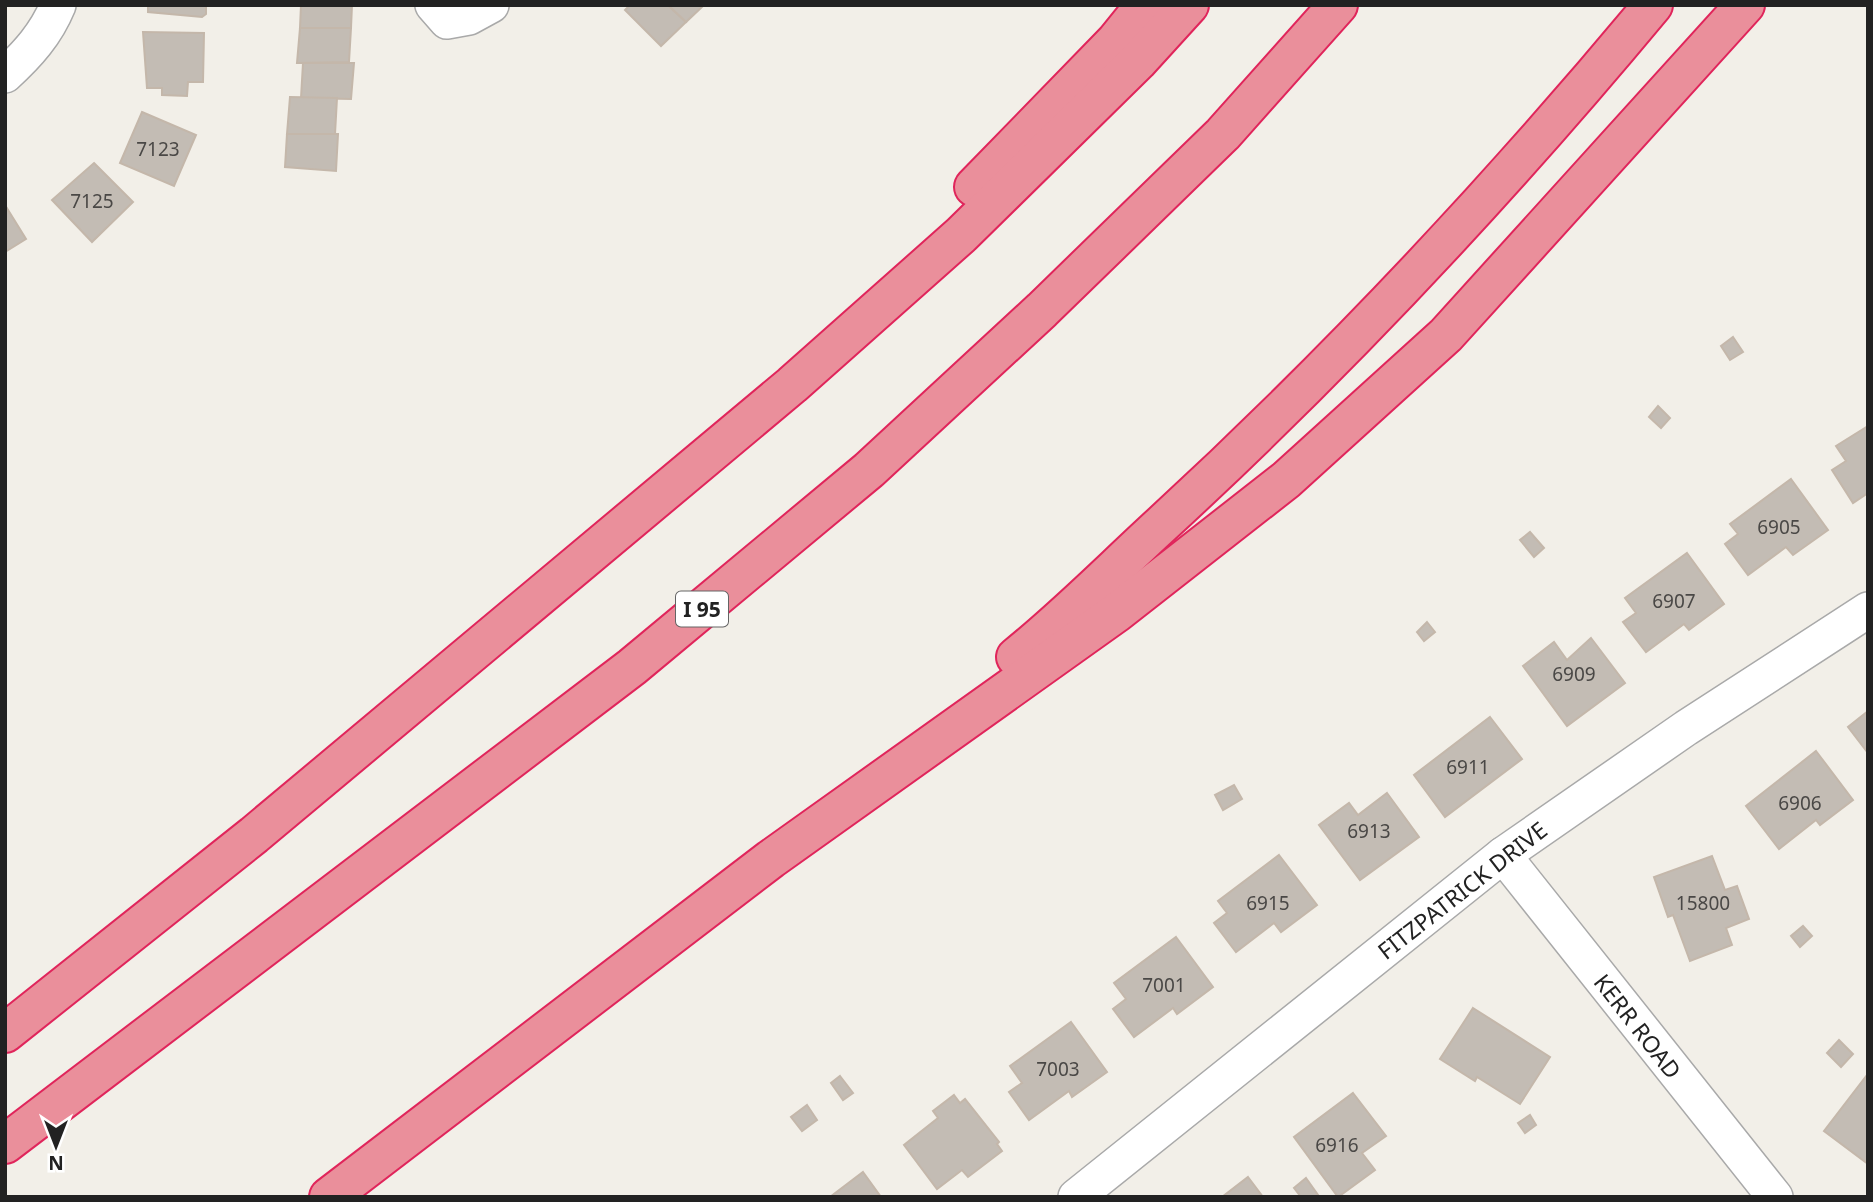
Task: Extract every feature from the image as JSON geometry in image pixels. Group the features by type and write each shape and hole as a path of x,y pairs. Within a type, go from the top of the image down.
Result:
{"highway":[{"path":"564,574 783,375 943,219 1116,41 1145,5"},
{"path":"5,1032 254,835 792,385 961,235 1139,61 1189,5"},
{"name":"I 95","path":"5,1144 632,667 869,470 1042,310 1223,134 1338,5"},
{"path":"771,859 1031,646 1219,472 1403,289 1565,111 1653,5"},
{"path":"329,1197 771,859 1116,613 1286,480 1446,335 1745,5"}],"street":[{"path":"5,75 26,57 48,28 58,5"},
{"path":"433,5 447,21 469,17 491,5"},
{"name":"FITZPATRICK DRIVE","path":"1076,1197 1503,855 1686,728 1868,610"},
{"name":"KERR ROAD","path":"1503,855 1774,1197"}],"building":[{"path":"148,5 206,5 206,14 202,17 148,12"},
{"path":"301,5 352,5 351,28 300,28"},
{"path":"630,5 668,5 686,22 661,46 625,10"},
{"path":"668,5 704,5 686,22"},
{"path":"300,28 351,28 349,62 297,63"},
{"path":"143,32 204,33 203,82 188,82 187,96 162,95 162,88 147,88"},
{"path":"303,63 354,63 351,99 301,98"},
{"path":"290,97 337,98 335,134 287,134"},
{"path":"142,112 196,135 174,186 120,163"},
{"path":"287,134 338,134 336,171 285,167"},
{"path":"94,163 133,202 92,242 52,200"},
{"path":"5,205 26,239 5,252"},
{"path":"1733,337 1743,352 1730,360 1721,346"},
{"path":"1658,406 1670,418 1661,428 1649,417"},
{"path":"1868,426 1868,493 1853,503 1832,470 1846,461 1836,446"},
{"path":"1791,479 1828,530 1793,555 1786,547 1748,575 1725,544 1738,534 1730,524"},
{"path":"1530,532 1544,548 1534,557 1520,540"},
{"path":"1687,553 1724,604 1689,630 1684,624 1646,652 1623,622 1636,613 1625,598"},
{"path":"1427,622 1435,632 1424,641 1417,632"},
{"path":"1591,638 1625,683 1567,726 1523,666 1554,642 1567,660"},
{"path":"1868,711 1868,753 1848,727"},
{"path":"1490,717 1522,759 1445,817 1414,775"},
{"path":"1816,751 1853,800 1820,825 1816,820 1779,849 1746,806"},
{"path":"1234,785 1242,799 1223,810 1215,795"},
{"path":"1387,793 1419,837 1360,880 1319,825 1349,803 1358,815"},
{"path":"1279,855 1317,905 1281,932 1274,923 1236,952 1214,923 1227,913 1218,901"},
{"path":"1712,856 1725,890 1737,886 1749,919 1726,928 1732,945 1690,961 1673,915 1668,917 1654,877"},
{"path":"1803,926 1812,936 1800,947 1791,936"},
{"path":"1176,937 1213,987 1177,1014 1173,1008 1134,1037 1113,1009 1126,999 1114,983"},
{"path":"1473,1008 1550,1057 1520,1104 1477,1077 1475,1081 1440,1059"},
{"path":"1071,1022 1107,1072 1072,1097 1069,1091 1029,1120 1009,1092 1022,1083 1010,1066"},
{"path":"1839,1040 1853,1054 1841,1067 1827,1053"},
{"path":"840,1076 853,1093 843,1100 831,1083"},
{"path":"1868,1076 1868,1164 1824,1131"},
{"path":"1353,1093 1386,1136 1362,1153 1375,1170 1338,1197 1294,1137"},
{"path":"954,1095 960,1103 965,1099 999,1142 997,1144 1002,1151 968,1177 962,1170 937,1189 904,1145 938,1118 933,1111"},
{"path":"807,1105 817,1120 802,1131 791,1117"},
{"path":"1530,1115 1536,1125 1525,1133 1518,1123"},
{"path":"863,1172 881,1197 830,1197"},
{"path":"1248,1177 1263,1197 1222,1197"},
{"path":"1306,1178 1318,1195 1316,1197 1301,1197 1294,1188"}]}
